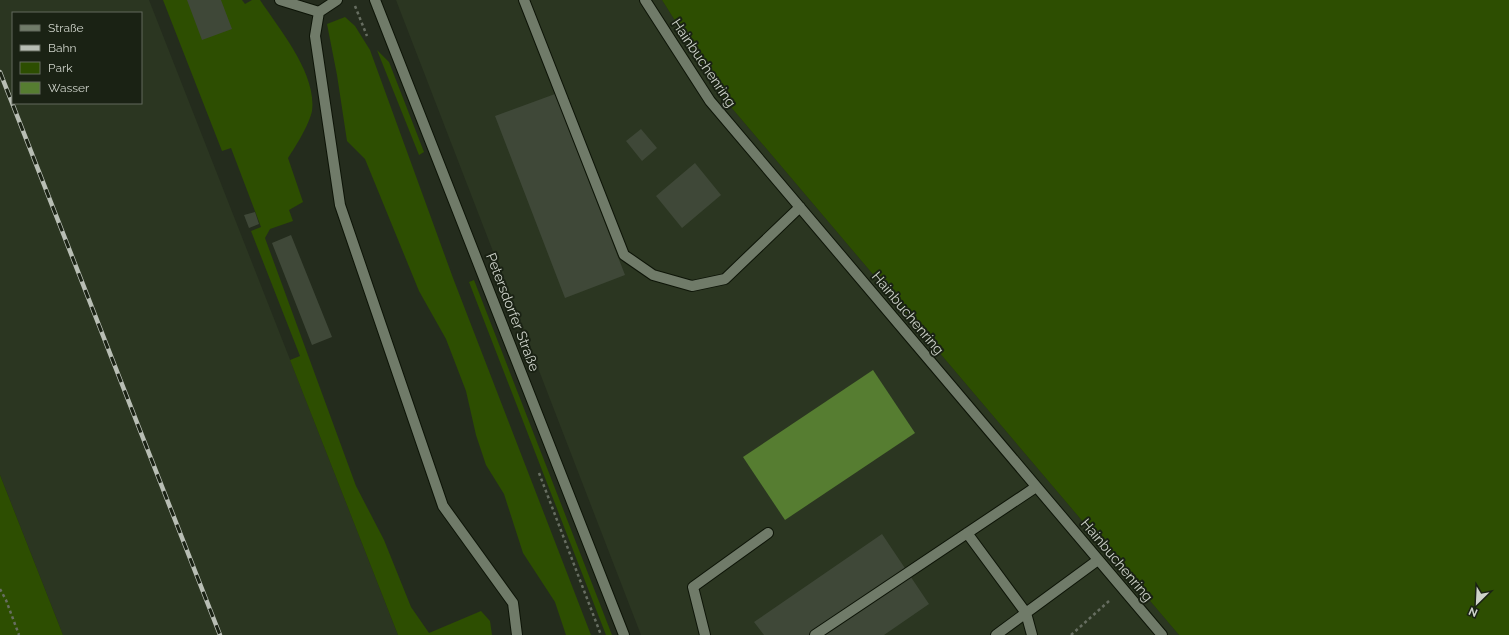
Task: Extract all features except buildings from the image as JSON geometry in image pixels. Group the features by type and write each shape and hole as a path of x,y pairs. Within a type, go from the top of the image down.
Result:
{"street":[{"path":"280,0 319,12"},
{"path":"337,0 319,12 315,36 340,205 443,506 513,603 517,635"},
{"name":"Petersdorfer Straße","path":"375,0 624,635"},
{"path":"524,0 624,255 653,275 692,286 724,279 800,208"},
{"name":"Hainbuchenring","path":"645,0 710,101 1162,635"},
{"path":"815,635 1036,487"},
{"path":"705,635 693,587 768,533"},
{"path":"967,533 1026,613 1032,635"},
{"path":"996,635 1098,560"}],"path":[{"path":"0,589 6,600 19,635"},
{"path":"1071,635 1095,613"}],"shaded area":[{"path":"0,0 149,0 398,635 63,635 0,475"},
{"path":"396,0 662,0 725,100 1179,635 641,635"}],"green space":[{"path":"163,0 242,0 245,4 252,0 260,0 287,39 303,68 309,82 312,97 312,111 305,129 288,158 303,202 289,210 293,221 270,229 265,238 356,486 384,540 411,607 429,633 481,611 490,621 492,635 398,635 290,360 300,356 251,231 261,227 231,148 222,151"},
{"path":"662,0 1509,0 1509,635 1179,635 725,100"},
{"path":"345,17 355,26 370,50 453,278 591,635 566,635 555,602 523,553 504,494 486,465 476,435 466,391 446,339 419,291 365,159 347,141 337,75 327,24"},
{"path":"377,50 389,62 424,152 419,155"},
{"path":"474,280 612,635 606,635 469,282"},
{"path":"0,475 63,635 0,635"}],"water":[{"path":"873,370 915,433 785,520 743,457"}],"railway":[{"path":"0,72 12,103"},
{"path":"13,104 220,635"}]}
